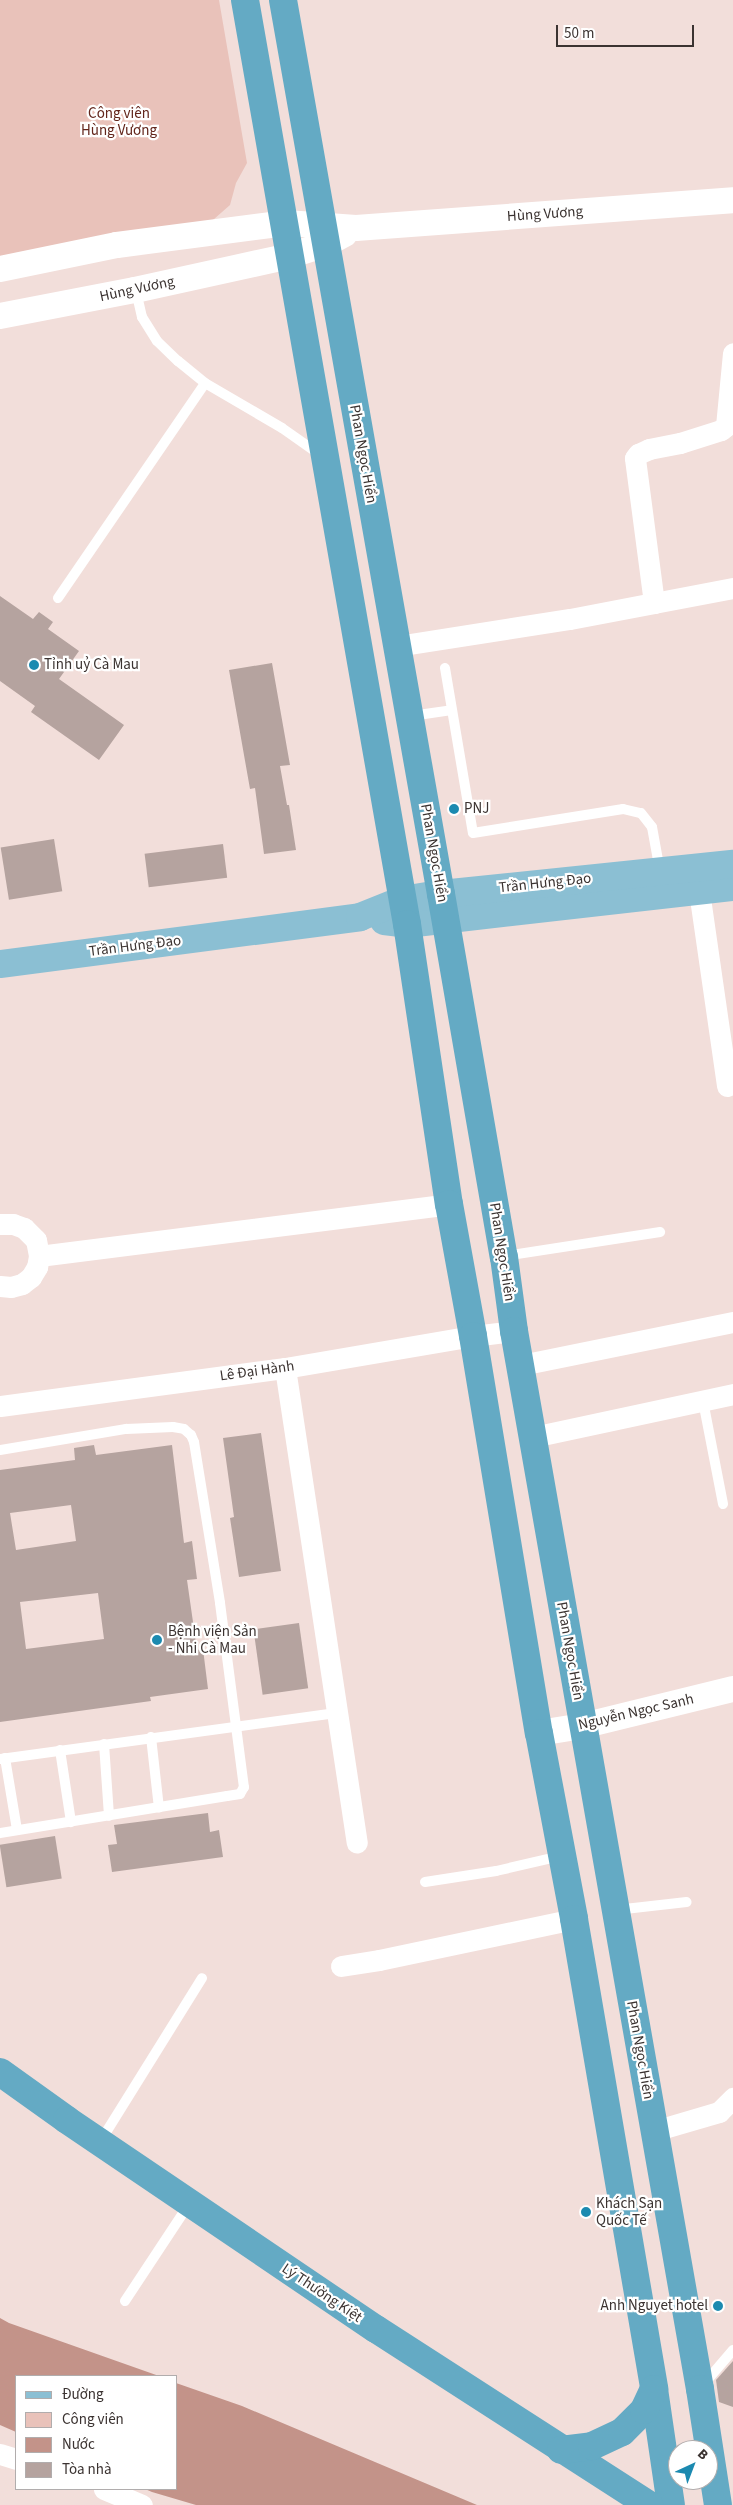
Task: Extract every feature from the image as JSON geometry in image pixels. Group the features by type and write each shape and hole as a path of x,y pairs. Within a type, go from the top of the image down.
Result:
{"highway":[{"path":"245,0 286,223 289,256 327,459 404,912 449,1204 473,1336 539,1733 574,1919 654,2389 671,2505"},
{"name":"Phan Ngọc Hiển","path":"282,0 444,907 504,1256 514,1331 700,2389 718,2505"},
{"name":"Lý Thường Kiệt","path":"0,2072 189,2204 561,2450 649,2505"},
{"path":"561,2450 592,2446 622,2432 644,2410 654,2389"}],"main road":[{"name":"Trần Hưng Đạo","path":"0,964 444,907 661,872 733,864"},
{"name":"Trần Hưng Đạo","path":"444,907 699,891 733,887"}],"street":[{"name":"Hùng Vương","path":"0,316 136,290 289,256 324,234 356,228 733,200"},
{"path":"0,269 117,245 286,223 324,234"},
{"path":"654,603 635,458 638,454 649,449 680,443 728,429 733,353"},
{"path":"397,646 570,619 733,588"},
{"path":"699,891 727,1086"},
{"path":"39,1256 449,1204"},
{"path":"0,1224 14,1224 24,1228 36,1240 39,1256 37,1267 32,1277 22,1284 11,1287 0,1286"},
{"path":"521,1365 733,1322"},
{"name":"Lê Đại Hành","path":"0,1406 285,1368 473,1336 514,1331"},
{"path":"285,1368 357,1843"},
{"path":"533,1437 733,1394"},
{"name":"Nguyễn Ngọc Sanh","path":"539,1733 582,1726 733,1689"},
{"path":"341,1966 379,1960 574,1919"},
{"path":"654,2130 719,2112 733,2098"},
{"path":"0,2454 15,2459"},
{"path":"106,2490 142,2505"}],"lane":[{"path":"136,290 142,317 157,341 206,383 282,428 327,459"},
{"path":"58,598 206,383"},
{"path":"445,668 473,832 623,809 641,813 652,828 661,872"},
{"path":"410,717 452,710"},
{"path":"504,1256 660,1232"},
{"path":"703,1401 723,1504"},
{"path":"0,1450 126,1429 174,1427 184,1429 190,1435 194,1442 219,1594 244,1790 240,1794 0,1833"},
{"path":"18,1830 2,1758 338,1713"},
{"path":"151,1737 159,1808"},
{"path":"104,1744 109,1816"},
{"path":"60,1750 71,1822"},
{"path":"425,1882 496,1871 562,1856"},
{"path":"615,1910 686,1902"},
{"path":"100,2143 202,1978"},
{"path":"125,2302 189,2204"},
{"path":"700,2389 733,2350"}],"green space":[{"name":"Công viên Hùng Vương","path":"0,0 219,0 247,163 236,183 230,205 197,234 0,269"}],"water":[{"path":"0,2318 9,2323 156,2375 15,2375 15,2432 0,2425"},
{"path":"178,2384 242,2406 477,2505 196,2505 147,2490 178,2490"}],"building":[{"name":"Tỉnh uỷ Cà Mau","path":"0,596 33,619 39,612 53,622 48,629 79,651 59,679 124,725 99,760 31,712 35,706 0,681"},
{"path":"272,663 290,765 280,766 287,805 289,805 296,850 264,854 255,788 250,789 229,670"},
{"path":"54,839 62,891 9,900 1,847"},
{"path":"223,844 227,878 149,887 145,854"},
{"path":"261,1433 281,1571 239,1577 230,1518 234,1517 223,1438"},
{"path":"94,1445 96,1455 172,1445 184,1543 192,1541 197,1579 187,1580 197,1650 203,1649 208,1689 150,1697 151,1701 0,1722 0,1470 75,1460 74,1448","holes":["71,1505 76,1541 16,1550 10,1513","98,1593 104,1639 26,1649 20,1602"]},
{"path":"299,1623 308,1688 263,1695 253,1629"},
{"path":"208,1813 210,1832 219,1830 223,1857 112,1872 108,1845 117,1844 114,1825"},
{"path":"55,1836 62,1878 6,1887 0,1845"},
{"path":"733,2361 733,2407 719,2402 716,2380"}],"place":[{"name":"Tỉnh uỷ Cà Mau","path":"34,665"},
{"name":"PNJ","path":"454,809"},
{"name":"Bệnh viện Sản - Nhi Cà Mau","path":"157,1640"},
{"name":"Khách Sạn Quốc Tế","path":"586,2212"},
{"name":"Anh Nguyet hotel","path":"718,2306"}]}
